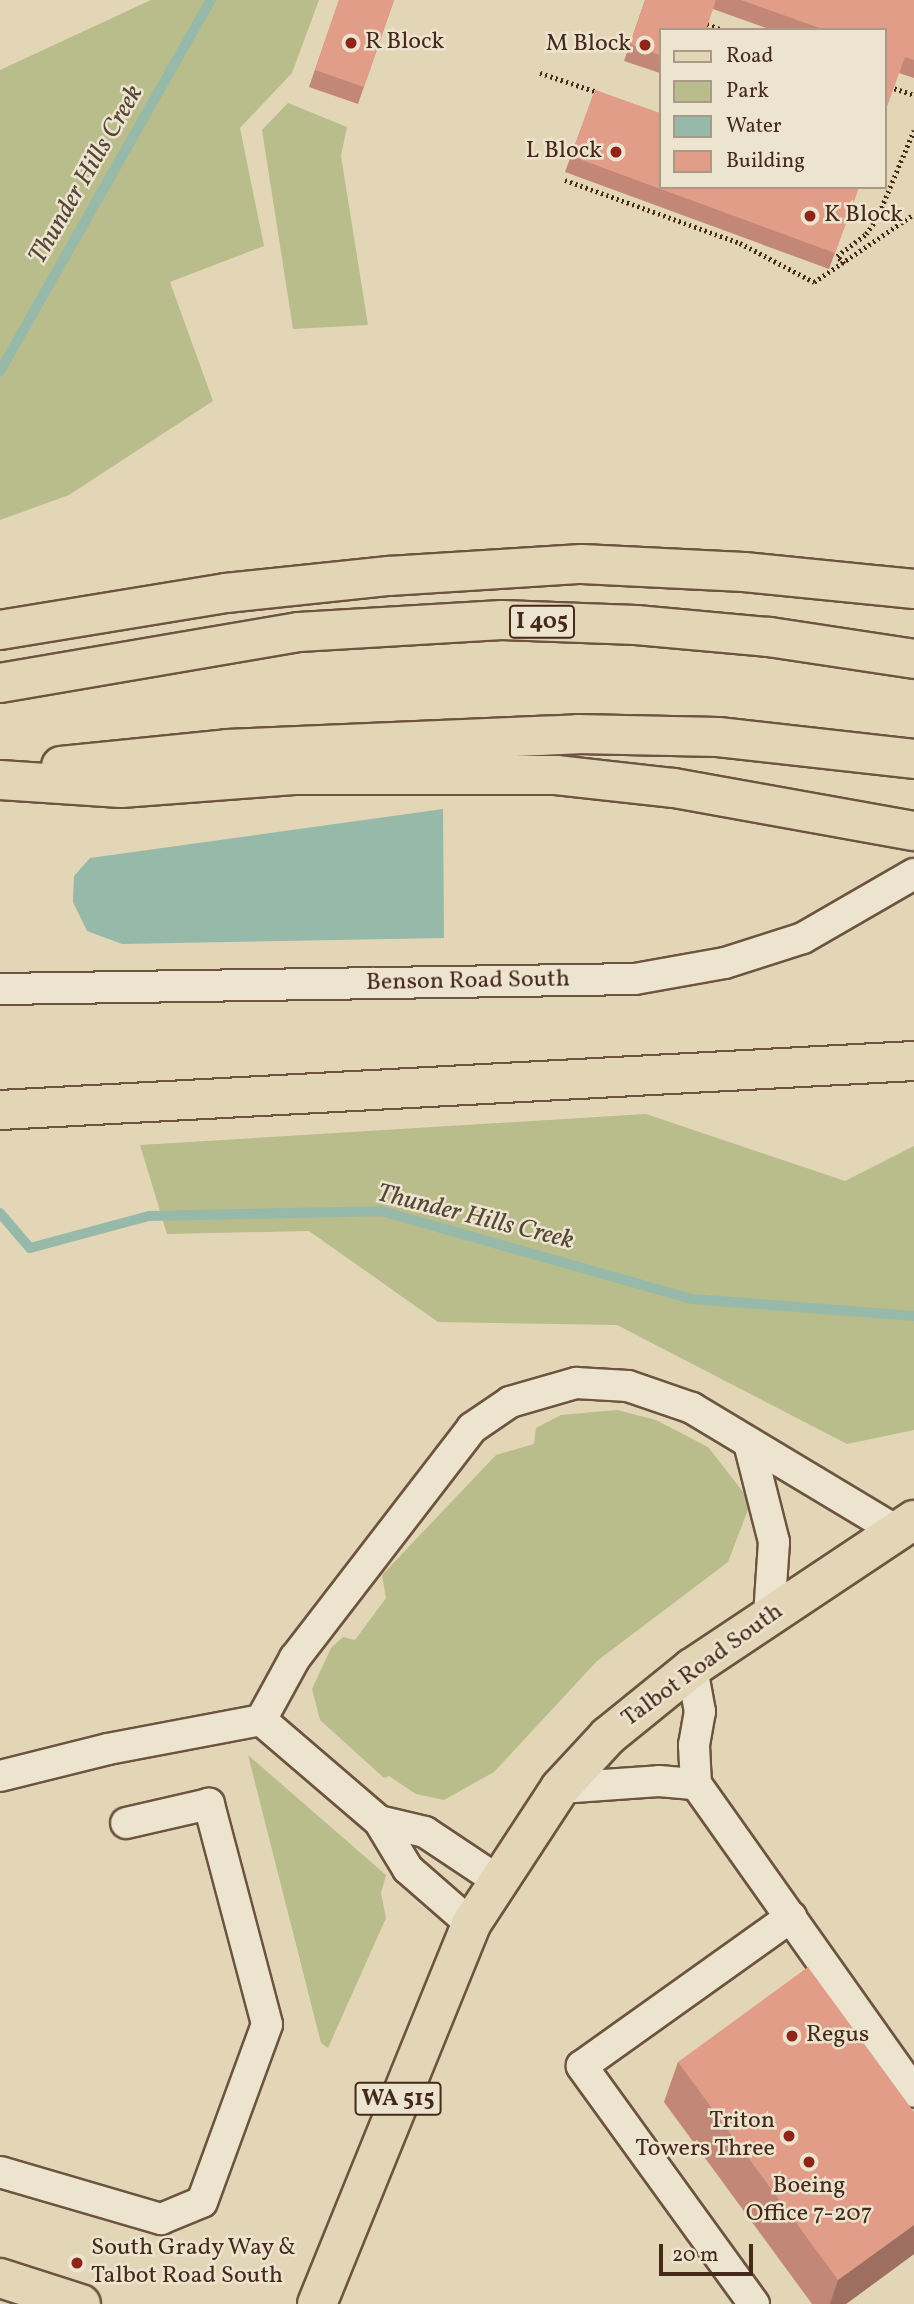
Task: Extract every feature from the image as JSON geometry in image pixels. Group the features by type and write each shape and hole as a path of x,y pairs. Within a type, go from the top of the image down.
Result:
{"main road":[{"path":"0,630 226,593 389,576 582,564 744,572 914,589"},
{"name":"I 405","path":"0,683 299,632 502,620 636,625 769,637 914,659"},
{"path":"0,772 227,748 578,734 718,737 914,759"},
{"path":"0,780 121,788 295,775 556,775 674,788 914,831"},
{"path":"0,1110 914,1061"},
{"name":"Talbot Road South","path":"326,2294 471,1924 497,1880 560,1788 608,1736 692,1668 905,1525"},
{"path":"0,2277 81,2304"}],"street":[{"name":"Benson Road South","path":"0,989 635,979 685,972 762,952 803,938 871,902 914,874"},
{"path":"261,1720 295,1658 472,1428 510,1402 576,1383 628,1386 692,1408 749,1443 905,1525"},
{"path":"749,1443 774,1542 769,1616"},
{"path":"692,1668 700,1712 694,1745 696,1784 914,2092"},
{"path":"0,1776 108,1749 261,1720"},
{"path":"261,1720 379,1821 408,1869 471,1924"},
{"path":"560,1788 659,1781 696,1784"},
{"path":"0,2172 161,2219 202,2202 267,2024 209,1804 126,1823"},
{"path":"379,1821 425,1832 497,1880"},
{"path":"754,2304 582,2066 791,1917"}],"path":[{"path":"707,24 718,28"},
{"path":"540,73 600,94"},
{"path":"886,86 914,95"},
{"path":"844,264 837,256 866,234 877,218 914,131"},
{"path":"565,180 740,243 814,282 914,214"},
{"path":"740,243 744,232"}],"green space":[{"path":"151,0 319,0 292,73 240,128 264,246 170,282 213,401 69,495 0,520 0,70"},
{"path":"288,103 347,127 341,156 368,325 293,329 262,130"},
{"path":"646,1114 845,1181 914,1146 914,1430 847,1444 617,1325 438,1322 309,1231 167,1234 140,1145"},
{"path":"617,1410 656,1420 708,1447 751,1502 728,1562 597,1661 494,1772 444,1800 416,1794 389,1776 384,1778 320,1720 312,1689 331,1648 343,1637 355,1640 386,1598 382,1575 496,1455 534,1444 536,1428 561,1415"},
{"path":"248,1755 386,1875 381,1893 386,1918 328,2048 321,2043"}],"water":[{"path":"443,809 444,938 122,944 87,931 73,902 74,876 90,858"}],"building":[{"name":"R Block","path":"339,0 394,0 364,87 315,70"},
{"name":"M Block","path":"645,0 716,0 707,28 659,28 659,55 630,44"},
{"path":"741,0 914,0 914,60 905,57 886,109 886,28 819,28"},
{"path":"595,90 659,113 659,188 571,156"},
{"path":"661,189 858,189 835,253"},
{"name":"Triton Towers Three","path":"808,1967 914,2112 914,2225 838,2280 678,2062"}],"waterway":[{"name":"Thunder Hills Creek","path":"0,371 211,0"},
{"name":"Thunder Hills Creek","path":"0,1213 30,1248 149,1216 381,1211 693,1299 914,1316"}],"place":[{"name":"R Block","path":"351,43"},
{"name":"M Block","path":"645,45"},
{"name":"L Block","path":"616,152"},
{"name":"K Block","path":"810,216"},
{"name":"Regus","path":"792,2036"},
{"name":"Triton Towers Three","path":"789,2136"},
{"name":"Boeing Office 7-207","path":"809,2162"},
{"name":"South Grady Way & Talbot Road South","path":"77,2263"}]}
